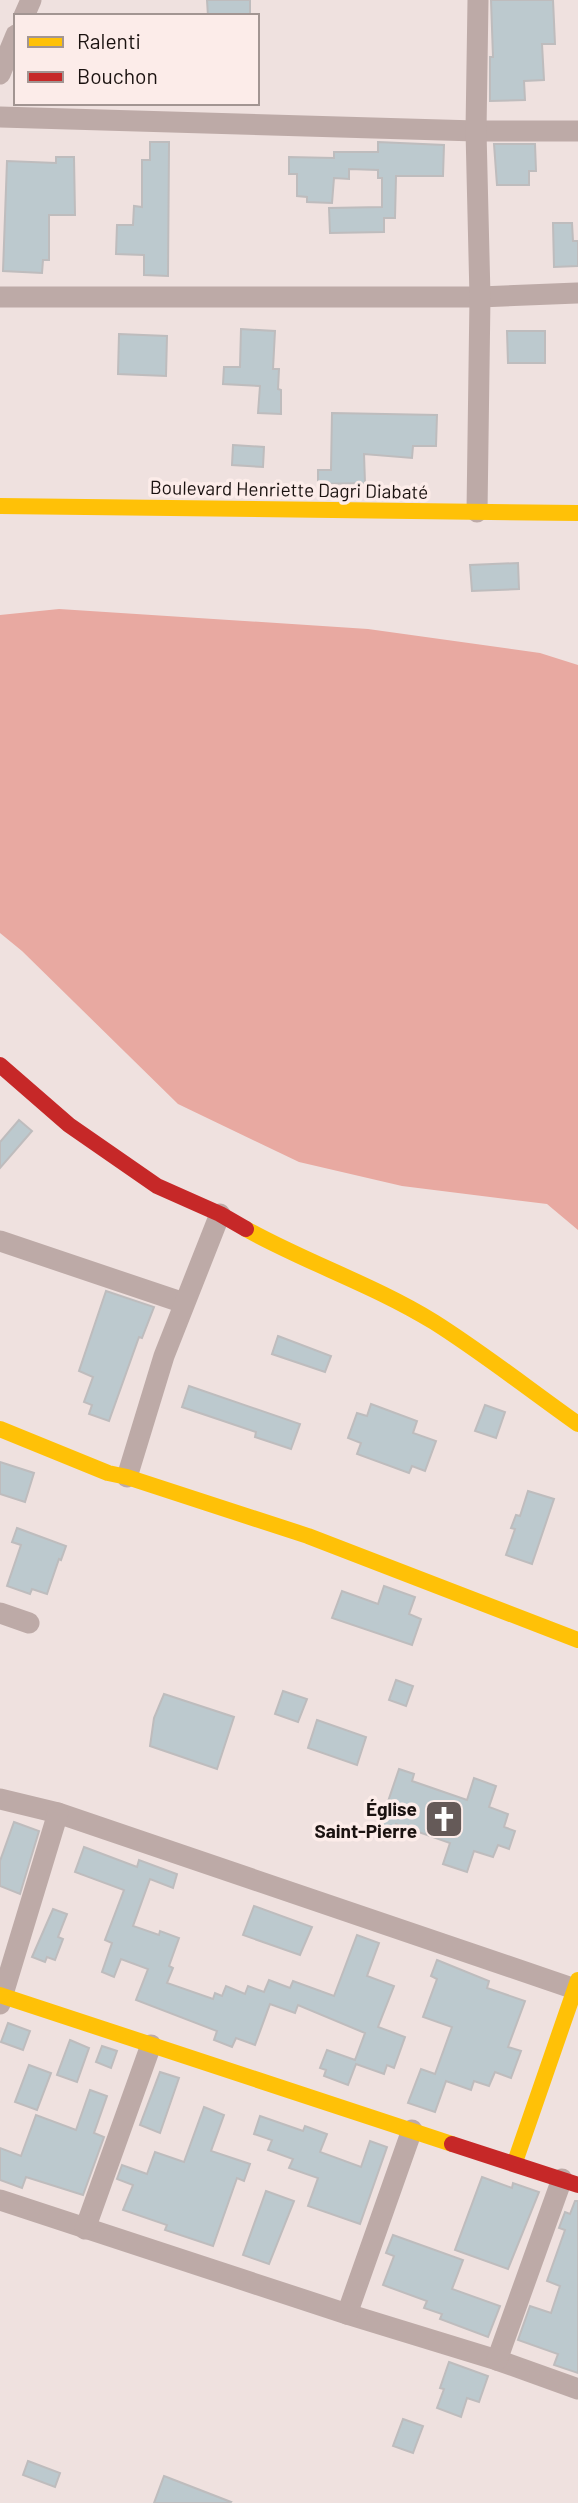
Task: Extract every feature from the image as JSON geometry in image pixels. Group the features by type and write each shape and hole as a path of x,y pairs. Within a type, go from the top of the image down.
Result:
{"street":[{"path":"477,512 480,297 476,131 478,0"},
{"path":"0,74 14,40"},
{"path":"0,117 476,131 578,131"},
{"path":"0,297 480,297 577,293"},
{"name":"Boulevard Henriette Dagri Diabaté","path":"0,506 578,513"},
{"path":"0,1065 69,1125 157,1186 220,1214 284,1250 365,1284 434,1322 578,1424"},
{"path":"127,1477 164,1356 220,1214"},
{"path":"0,1241 184,1303"},
{"path":"0,1429 108,1473 308,1536 578,1640"},
{"path":"0,1614 29,1623"},
{"path":"0,1799 58,1813 577,1984 515,2162"},
{"path":"58,1813 1,1999 515,2162 570,2182 496,2360"},
{"path":"85,2229 151,2045"},
{"path":"347,2314 412,2130"},
{"path":"0,2200 578,2389"}],"shaded area":[{"path":"59,609 368,629 540,653 578,665 578,1230 547,1204 402,1186 299,1162 178,1104 22,951 0,933 0,615"}],"building":[{"path":"207,0 250,0 250,14 208,14"},
{"path":"491,0 553,0 555,44 542,44 544,80 524,81 525,100 490,101 490,57 493,57"},
{"path":"150,142 169,142 168,276 144,275 144,255 116,254 117,225 133,225 134,206 142,207 142,160 150,160"},
{"path":"378,142 444,145 443,176 396,176 395,218 384,218 384,232 330,233 329,208 382,207 382,178 378,178 378,170 349,169 349,179 334,178 332,203 307,202 307,197 297,196 297,174 289,174 289,157 334,158 334,152 378,152"},
{"path":"494,144 535,144 536,171 529,171 529,185 497,185"},
{"path":"56,157 74,157 75,215 49,215 49,260 43,260 42,273 3,271 7,161 56,163"},
{"path":"553,223 572,223 573,241 578,241 578,266 554,267"},
{"path":"241,329 275,331 273,369 279,369 281,414 258,413 260,386 223,384 224,367 240,367"},
{"path":"507,331 545,331 545,363 508,363"},
{"path":"119,334 167,336 166,376 118,374"},
{"path":"332,413 437,415 436,446 413,446 412,458 364,454 365,483 318,484 318,470 331,470"},
{"path":"233,445 264,447 263,467 232,465"},
{"path":"518,563 519,589 472,591 470,565"},
{"path":"19,1120 32,1131 0,1168 0,1142"},
{"path":"106,1291 154,1307 142,1338 139,1337 109,1421 89,1414 92,1405 84,1402 93,1377 79,1371"},
{"path":"278,1336 331,1356 325,1372 272,1354"},
{"path":"189,1386 300,1424 291,1449 255,1437 256,1432 182,1407"},
{"path":"371,1404 417,1421 413,1433 436,1441 425,1471 412,1466 409,1473 357,1454 361,1443 348,1438 357,1413 367,1416"},
{"path":"485,1405 505,1412 496,1438 475,1431"},
{"path":"0,1462 34,1473 25,1502 0,1494"},
{"path":"528,1491 554,1499 532,1564 506,1555 515,1529 511,1528 516,1515 520,1516"},
{"path":"17,1528 66,1546 47,1594 32,1589 30,1594 7,1586 21,1545 12,1542"},
{"path":"384,1586 415,1597 409,1614 421,1619 412,1645 332,1618 342,1591 378,1604"},
{"path":"396,1680 413,1686 406,1706 389,1700"},
{"path":"283,1691 307,1699 298,1722 275,1714"},
{"path":"164,1694 234,1717 217,1769 150,1746 154,1718"},
{"path":"317,1720 366,1737 357,1765 308,1748"},
{"name":"Église Saint-Pierre","path":"399,1769 414,1774 412,1781 467,1800 474,1778 496,1786 489,1807 508,1814 504,1827 515,1831 509,1849 498,1845 493,1857 474,1851 467,1872 443,1864 450,1843 396,1824 394,1832 379,1828"},
{"path":"14,1822 39,1831 20,1894 0,1886 0,1861"},
{"path":"84,1847 137,1867 139,1860 177,1874 173,1888 150,1879 133,1926 159,1935 160,1931 179,1938 169,1966 173,1968 167,1983 213,1999 215,1993 222,1996 226,1986 245,1994 248,1986 264,1992 269,1980 290,1988 293,1981 334,1996 357,1935 379,1943 367,1976 394,1986 378,2027 405,2037 394,2068 387,2065 384,2074 356,2064 348,2085 324,2076 326,2070 320,2068 327,2050 355,2060 365,2033 298,2005 295,2013 270,2004 255,2045 236,2038 232,2047 214,2040 217,2031 136,2000 148,1969 121,1959 114,1977 102,1972 112,1943 105,1940 124,1890 75,1872"},
{"path":"254,1906 312,1927 300,1955 243,1935"},
{"path":"53,1909 67,1914 58,1937 63,1939 55,1960 47,1957 45,1962 32,1957"},
{"path":"437,1960 489,1981 487,1988 525,2001 508,2047 521,2051 511,2078 495,2072 489,2086 474,2081 471,2090 446,2081 435,2112 408,2103 421,2069 435,2074 452,2027 423,2017 437,1979 431,1976"},
{"path":"8,2023 30,2031 23,2050 1,2042"},
{"path":"70,2040 89,2048 77,2082 57,2075"},
{"path":"102,2046 117,2051 111,2068 96,2062"},
{"path":"29,2065 51,2073 37,2110 15,2102"},
{"path":"160,2072 179,2078 160,2133 140,2125"},
{"path":"90,2090 107,2096 94,2133 104,2137 83,2195 26,2177 22,2188 0,2180 0,2148 21,2156 36,2115 76,2130"},
{"path":"204,2107 224,2115 211,2151 250,2164 244,2181 237,2178 213,2246 165,2230 167,2225 123,2210 133,2185 117,2179 122,2165 147,2174 155,2152 184,2162"},
{"path":"260,2116 303,2131 305,2126 327,2134 320,2152 361,2167 370,2141 387,2147 360,2224 308,2206 318,2178 289,2168 293,2159 268,2150 272,2140 254,2134"},
{"path":"482,2177 512,2188 513,2183 539,2192 508,2269 455,2250"},
{"path":"266,2191 294,2201 269,2264 243,2255"},
{"path":"575,2201 578,2201 578,2373 554,2365 558,2354 518,2340 530,2306 551,2313 560,2286 547,2281 565,2230 559,2228 565,2212 570,2214"},
{"path":"393,2235 463,2260 452,2289 500,2306 488,2337 440,2319 442,2314 424,2308 427,2301 383,2285 394,2256 386,2253"},
{"path":"449,2362 488,2376 479,2402 467,2398 461,2417 437,2408 444,2389 440,2388"},
{"path":"403,2419 423,2426 413,2453 393,2446"},
{"path":"28,2461 60,2473 55,2487 23,2475"},
{"path":"164,2476 231,2502 154,2503"}],"traffic: slow":[{"path":"0,506 578,513"},
{"path":"246,1229 434,1322 578,1424"},
{"path":"0,1429 108,1473 308,1536 578,1640"},
{"path":"515,2162 578,1980"},
{"path":"0,1995 452,2144"}],"traffic: jam":[{"path":"0,1065 69,1125 157,1186 220,1214 246,1229"},
{"path":"452,2144 578,2185"}],"place":[{"name":"Église Saint-Pierre","path":"444,1819"}]}
